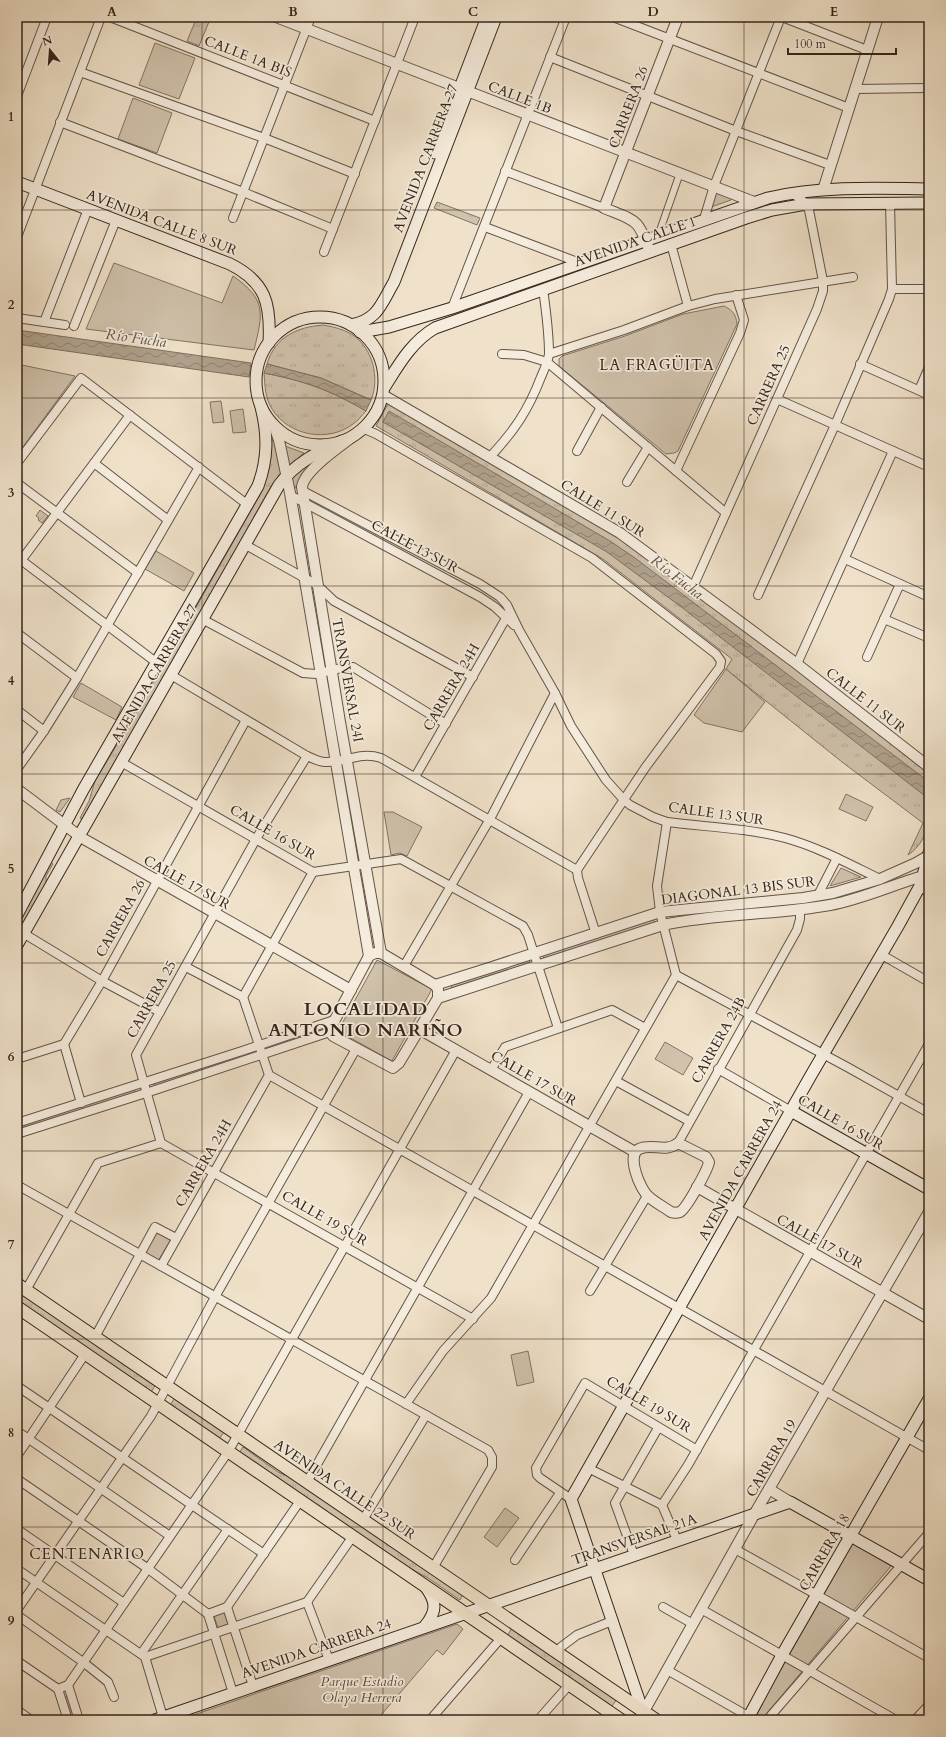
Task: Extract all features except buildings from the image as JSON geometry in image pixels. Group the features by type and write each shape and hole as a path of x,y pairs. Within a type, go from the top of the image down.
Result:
{"main road":[{"name":"AVENIDA CARRERA 27","path":"464,90 488,17"},
{"name":"AVENIDA CARRERA 27","path":"351,325 370,319 378,308 387,280 464,90 496,17"},
{"name":"AVENIDA CALLE 8 SUR","path":"17,182 230,264 242,270 252,278 266,298 270,320 269,342"},
{"name":"AVENIDA CALLE 1","path":"360,332 389,327 452,308 754,202 792,193 822,190 929,189"},
{"name":"AVENIDA CALLE 1","path":"383,392 411,348 428,332 453,321 671,244 766,212 806,204 929,203"},
{"path":"331,318 351,325 373,344 380,358 384,373 383,392 373,417 359,431 342,441 328,444 313,444 292,438 274,426 261,406 256,389 257,370 269,342 292,324 306,319 331,318"},
{"name":"AVENIDA CARRERA 27","path":"17,915 83,790 258,486 266,461 267,438 261,406"},
{"name":"AVENIDA CARRERA 27","path":"17,945 276,490 286,475 312,456 342,441"},
{"name":"AVENIDA CARRERA 24","path":"571,1499 823,1054 925,882 929,854"},
{"name":"CALLE 16 SUR","path":"791,1111 929,1189"},
{"name":"AVENIDA CALLE 22 SUR","path":"22,1287 487,1605 641,1716 656,1720"},
{"path":"17,1307 621,1720"},
{"name":"CARRERA 18","path":"750,1719 782,1655 929,1399"},
{"path":"571,1499 612,1621 641,1716"},
{"path":"790,1502 929,1580"},
{"name":"TRANSVERSAL 21A","path":"487,1605 790,1502"},
{"path":"424,1626 432,1616 434,1605 431,1594 425,1586"},
{"name":"AVENIDA CARRERA 24","path":"159,1719 487,1605"}],"street":[{"path":"17,96 47,17"},
{"path":"17,237 101,17"},
{"name":"CALLE 1A BIS","path":"110,17 375,121"},
{"name":"CALLE 1B","path":"276,17 754,202"},
{"path":"233,218 311,17"},
{"path":"324,252 416,17"},
{"path":"452,308 566,17"},
{"path":"613,17 849,108"},
{"name":"CARRERA 26","path":"604,208 678,17"},
{"path":"704,219 714,186 781,17 867,50"},
{"path":"822,190 878,17"},
{"path":"550,57 736,131 830,165"},
{"path":"80,72 264,138 355,174"},
{"path":"855,89 929,88"},
{"path":"60,122 333,228"},
{"path":"505,171 634,220 641,228 650,252"},
{"path":"658,236 680,173"},
{"path":"792,193 806,204"},
{"path":"758,595 889,299 892,289 890,203"},
{"name":"CARRERA 25","path":"693,587 817,309 823,281 809,210 806,204"},
{"path":"44,322 88,209"},
{"path":"17,318 70,325 116,220"},
{"path":"485,227 580,263"},
{"path":"671,244 688,306"},
{"path":"502,354 548,358 688,306 736,295 853,277"},
{"path":"490,457 520,421 531,402 548,358 547,323 543,289"},
{"path":"892,289 929,289"},
{"path":"676,472 740,333 744,320 736,295"},
{"path":"548,358 601,407 726,513"},
{"path":"860,364 929,395"},
{"path":"919,390 929,367"},
{"path":"17,463 81,378 248,505"},
{"name":"CALLE 11 SUR","path":"383,392 620,533 796,664 929,767"},
{"path":"777,399 929,467"},
{"path":"577,450 601,407"},
{"path":"130,415 18,563 108,625 157,663"},
{"name":"TRANSVERSAL 24I","path":"274,426 286,475 305,578 369,956"},
{"path":"303,491 303,482 305,478 359,431 382,438 592,558 716,654 721,661 720,667 645,768 577,870 578,878 596,934"},
{"path":"627,482 648,447"},
{"path":"796,664 893,451"},
{"path":"94,463 168,520"},
{"path":"17,769 44,731 77,678 199,468"},
{"path":"17,482 138,573"},
{"name":"TRANSVERSAL 24I","path":"303,491 331,670 381,953"},
{"name":"CALLE 13 SUR","path":"303,491 480,584 505,601 508,614 519,630 555,693 581,743 606,780 624,800 653,817 667,822 773,835 799,843 837,858 880,879"},
{"name":"CALLE 13 SUR","path":"290,495 480,597 508,614"},
{"path":"244,544 318,585 334,601 473,677"},
{"path":"845,559 929,597"},
{"path":"867,657 900,584"},
{"path":"321,607 334,601"},
{"name":"CARRERA 24H","path":"414,777 446,724 508,614"},
{"path":"202,619 303,673 321,673 351,667 359,670 446,724"},
{"path":"884,619 929,638"},
{"path":"17,633 77,678"},
{"path":"171,675 307,756 321,762 361,755 381,758 577,870"},
{"path":"404,966 490,819 555,693"},
{"path":"17,710 44,731"},
{"name":"CARRERA 26","path":"64,1044 102,981 246,720"},
{"name":"CARRERA 25","path":"162,1143 143,1083 136,1055 256,840 307,756"},
{"name":"CALLE 16 SUR","path":"121,762 313,872 401,859 526,928 534,953"},
{"name":"CALLE 17 SUR","path":"17,789 78,836 351,990"},
{"path":"406,1404 443,1351 491,1298 534,1226 676,975 660,912 657,881 667,822"},
{"name":"DIAGONAL 13 BIS SUR","path":"435,984 596,934 660,912 818,895 849,889 880,879 916,863 929,854"},
{"path":"818,895 837,858"},
{"path":"243,997 313,872"},
{"name":"DIAGONAL 13 BIS SUR","path":"438,998 537,964 663,924 800,910 852,900 925,882"},
{"path":"732,904 734,916"},
{"name":"CARRERA 24B","path":"678,1143 797,930 800,919 800,910"},
{"path":"23,934 102,981 160,1012"},
{"path":"375,953 381,953 404,966 435,984 438,989 438,998 399,1063 394,1068 389,1067 356,1049 333,1036 330,1032 334,1020 369,956 375,953"},
{"path":"534,953 558,1028"},
{"path":"882,955 929,982"},
{"path":"186,967 243,997 269,1074 323,1107 606,1265 929,1450"},
{"path":"676,975 929,1113"},
{"path":"491,1070 505,1047 612,1010 645,1028"},
{"path":"17,1124 259,1046 334,1020"},
{"name":"CALLE 17 SUR","path":"419,1029 635,1152"},
{"path":"17,1134 330,1032"},
{"path":"17,1059 64,1044 81,1103"},
{"path":"662,1505 697,1450 929,1044"},
{"path":"17,1610 158,1404 215,1297 356,1049"},
{"path":"58,1689 68,1685 228,1452 456,1050"},
{"name":"CALLE 16 SUR","path":"718,1069 791,1111"},
{"name":"CARRERA 24H","path":"160,1266 269,1074"},
{"path":"616,1081 689,1122"},
{"path":"307,1482 529,1092"},
{"path":"22,1287 69,1214 98,1163 162,1143"},
{"name":"CALLE 19 SUR","path":"162,1143 473,1319"},
{"path":"678,1143 706,1157 709,1162 707,1169 685,1208 679,1212 671,1212 647,1196 634,1167 633,1157 635,1152 644,1147 668,1148 678,1143"},
{"path":"17,1185 488,1450 492,1457 492,1466 433,1568"},
{"name":"CALLE 17 SUR","path":"697,1187 929,1319"},
{"path":"590,1291 647,1196"},
{"name":"CARRERA 19","path":"641,1716 755,1513 929,1212"},
{"path":"95,1337 155,1227 176,1238"},
{"path":"17,1456 85,1354"},
{"name":"CALLE 19 SUR","path":"560,1493 540,1478 536,1472 538,1464 585,1383 697,1450"},
{"path":"17,1386 264,1554"},
{"path":"363,1520 426,1415"},
{"path":"634,1555 615,1503 658,1428"},
{"path":"17,1431 170,1536"},
{"path":"588,1468 662,1505 677,1540"},
{"path":"17,1479 147,1568 208,1614 233,1693"},
{"path":"769,1489 790,1502"},
{"path":"515,1560 560,1493 571,1499"},
{"path":"208,1614 227,1607 300,1500"},
{"path":"17,1529 124,1603"},
{"path":"143,1656 183,1594 228,1529"},
{"path":"767,1720 901,1564 928,1535"},
{"path":"143,1656 308,1602 353,1536"},
{"path":"735,1549 929,1658"},
{"path":"17,1569 143,1656 159,1719"},
{"path":"308,1602 329,1660"},
{"path":"227,1607 253,1686"},
{"path":"663,1607 693,1624"},
{"path":"701,1609 896,1720"},
{"path":"17,1615 83,1662 108,1682 114,1697"},
{"path":"561,1647 577,1635 612,1621"},
{"path":"430,1720 501,1638"},
{"path":"17,1661 58,1689 68,1720"},
{"path":"667,1670 750,1719"},
{"path":"68,1685 79,1720"},
{"path":"538,1720 569,1685"},
{"path":"915,1720 929,1705"},
{"path":"17,1710 30,1720"}],"green space":[{"path":"197,17 211,17 199,46 187,41"},
{"path":"155,43 195,58 179,99 139,85"},
{"path":"133,98 172,113 157,153 118,139"},
{"path":"716,193 730,198 731,200 711,207"},
{"path":"437,202 480,218 477,225 434,208"},
{"path":"114,263 222,303 233,276 252,292 260,308 259,326 254,350 86,329"},
{"path":"724,306 733,313 737,324 678,451 674,453 666,454 559,366 559,359 562,356 625,336 683,314"},
{"path":"323,325 338,328 353,335 366,348 375,373 374,391 371,400 321,378 267,364 275,347 288,335 304,328"},
{"path":"17,364 75,376 17,455"},
{"path":"264,373 292,379 317,387 341,397 366,411 358,420 343,430 321,435 299,431 279,418 272,409 265,387"},
{"path":"221,401 224,422 213,423 210,402"},
{"path":"389,402 608,530 771,649 929,774 929,818 923,839 917,848 908,855 923,823 842,762 726,669 732,659 603,559 376,426"},
{"path":"243,409 246,432 233,433 230,411"},
{"path":"272,440 276,440 283,473 272,485 173,664 82,819 80,818 89,801 95,781 133,718 261,493 265,481"},
{"path":"285,446 304,453 289,466"},
{"path":"320,455 293,491 291,478"},
{"path":"40,510 48,516 42,523 36,516"},
{"path":"156,551 194,573 184,591 145,569"},
{"path":"726,669 765,702 742,732 704,723 694,715"},
{"path":"81,683 122,707 116,720 73,697"},
{"path":"846,794 873,807 866,821 839,809"},
{"path":"70,798 60,812 56,810 61,800"},
{"path":"384,812 393,812 422,827 407,856 400,853 391,855"},
{"path":"51,862 53,864 46,876 46,883 17,936 17,925"},
{"path":"841,868 861,877 830,886"},
{"path":"893,877 895,880 869,891 826,902 739,912 739,907"},
{"path":"653,918 655,923 544,959 542,954"},
{"path":"529,959 530,964 452,989 451,984"},
{"path":"377,960 432,989 392,1061 338,1031"},
{"path":"319,1027 321,1032 270,1050 268,1045"},
{"path":"665,1042 693,1058 683,1075 655,1059"},
{"path":"251,1049 253,1056 155,1088 153,1081"},
{"path":"134,1089 136,1094 25,1129 23,1124"},
{"path":"157,1231 171,1239 158,1261 144,1253"},
{"path":"17,1291 155,1386 151,1392 17,1301"},
{"path":"528,1351 534,1382 517,1386 511,1355"},
{"path":"175,1398 224,1432 219,1439 169,1406"},
{"path":"243,1447 278,1472 292,1478 463,1594 460,1600 428,1578 406,1566 239,1453"},
{"path":"505,1508 519,1518 497,1547 484,1537"},
{"path":"853,1543 891,1566 761,1720 752,1720"},
{"path":"224,1612 228,1624 218,1628 214,1616"},
{"name":"Parque Estadio Olaya Herrera","path":"457,1624 463,1629 443,1655 437,1650 381,1715 387,1720 179,1720"},
{"path":"512,1628 617,1699 612,1706 507,1636"},
{"path":"68,1696 76,1720 71,1720 64,1697"}],"water":[{"path":"17,330 251,363 249,377 17,344"},
{"path":"267,364 321,378 371,400 366,411 341,397 317,387 292,379 264,373"},
{"path":"389,411 610,541 635,558 929,782 929,799 680,606 607,552 383,422"}],"district":[{"name":"LA FRAGÜITA","path":"657,365"},
{"name":"LOCALIDAD ANTONIO NARIÑO","path":"366,1019"},
{"name":"CENTENARIO","path":"87,1554"}],"water label":[{"name":"Río Fucha","path":"136,338"},
{"name":"Río Fucha","path":"677,577"}]}
